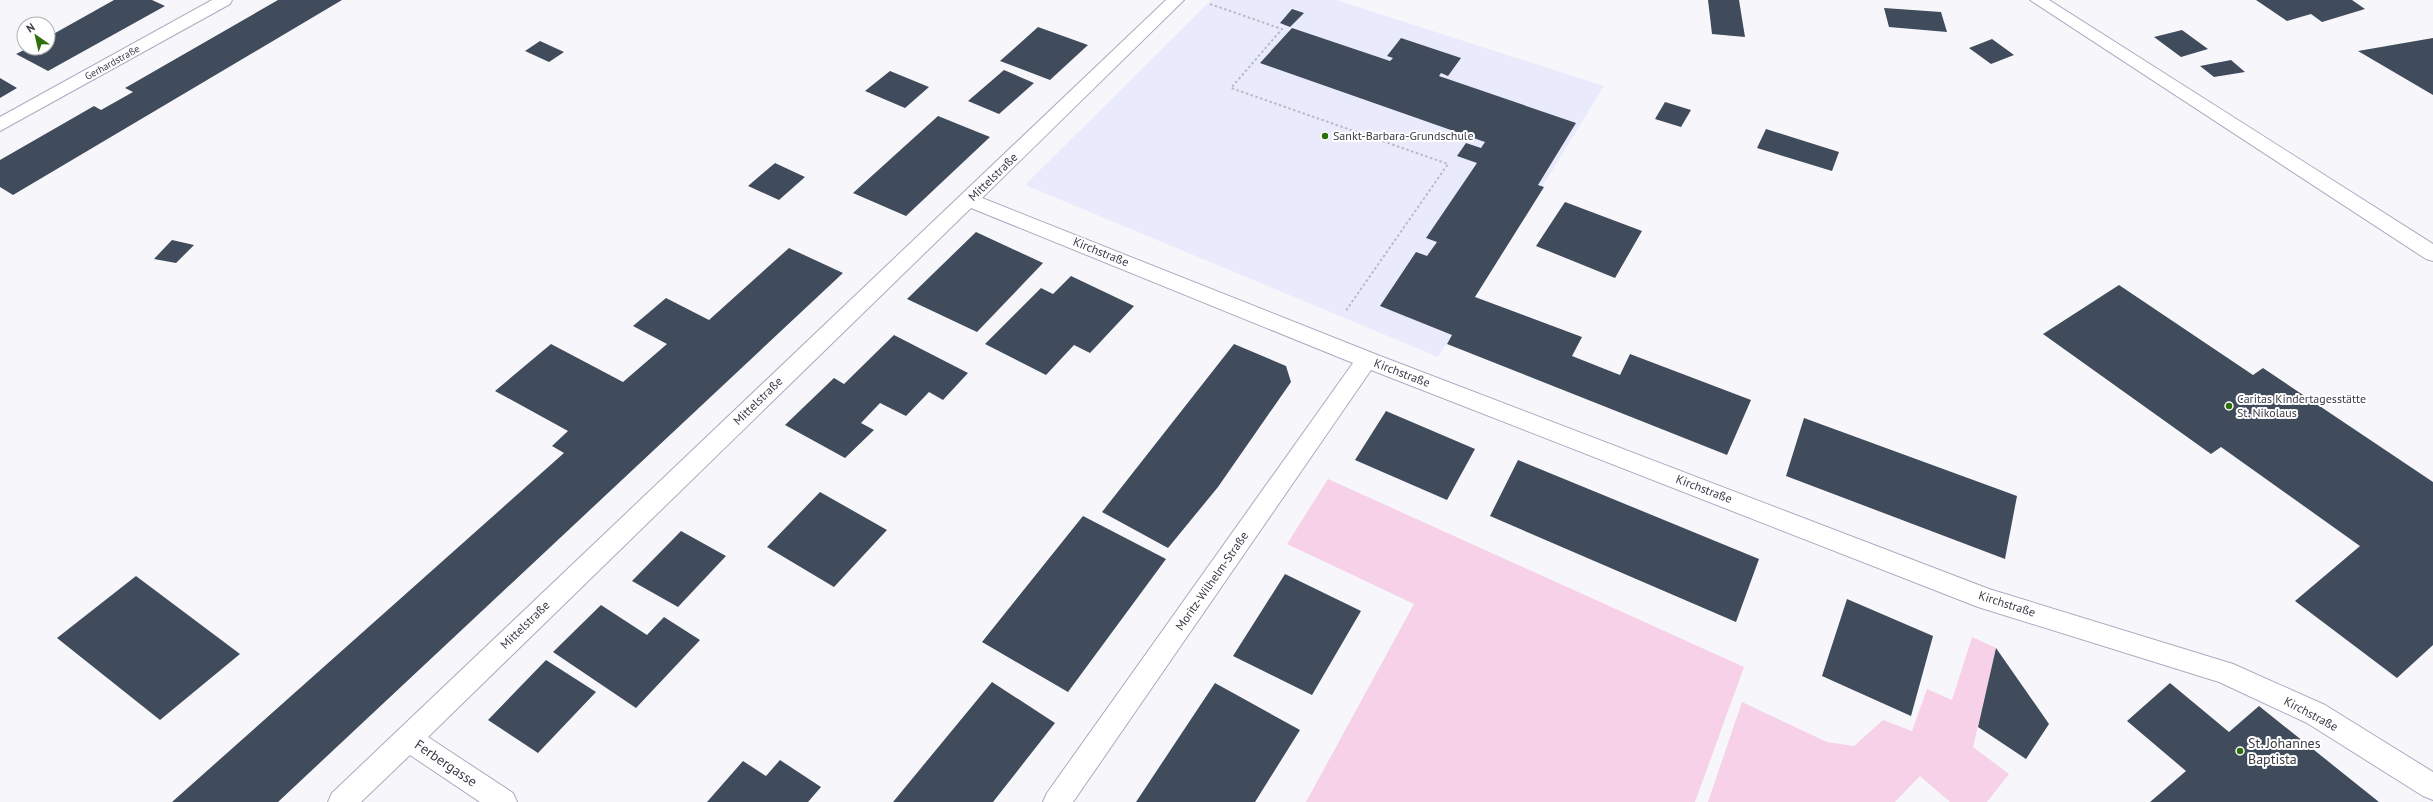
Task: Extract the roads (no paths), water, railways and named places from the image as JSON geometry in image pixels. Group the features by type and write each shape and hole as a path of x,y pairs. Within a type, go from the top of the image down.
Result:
{"street":[{"name":"Gerhardstraße","path":"0,125 224,0"},
{"name":"Mittelstraße","path":"342,802 970,200 1176,0"},
{"path":"2038,0 2433,254"},
{"name":"Kirchstraße","path":"970,200 1367,360 1987,599 2224,672 2316,714 2433,787"},
{"name":"Moritz-Wilhelm-Straße","path":"1057,802 1367,360"},
{"name":"Ferbergasse","path":"408,738 503,802"}],"place":[{"name":"Sankt-Barbara-Grundschule","path":"1325,136"},
{"name":"Caritas Kindertagesstätte St. Nikolaus","path":"2229,406"},
{"name":"St. Johannes Baptista","path":"2240,751"}]}
